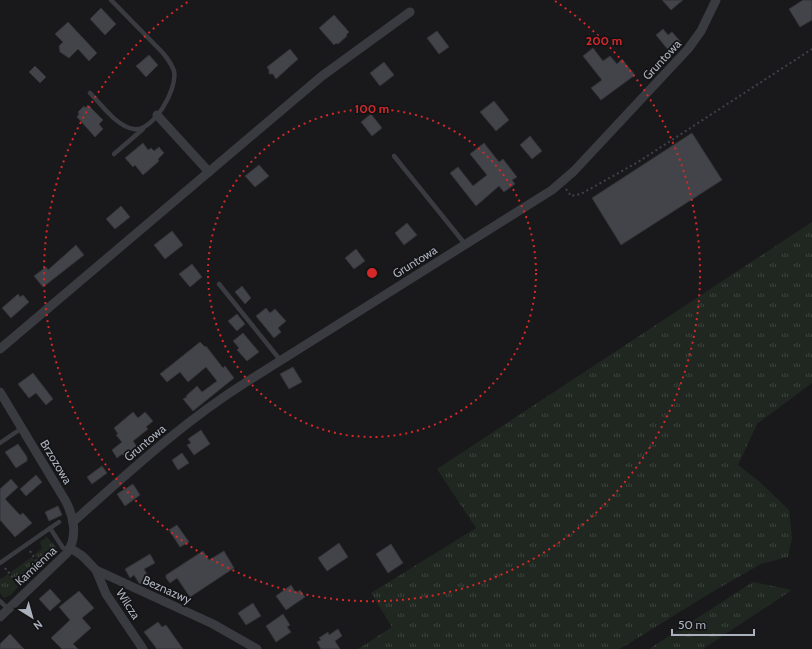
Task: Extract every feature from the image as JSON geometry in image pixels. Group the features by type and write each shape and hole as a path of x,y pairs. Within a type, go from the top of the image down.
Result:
{"street":[{"name":"Gruntowa","path":"73,522 152,453 207,408 561,183 688,49 702,31 716,0"},
{"path":"0,349 322,76 410,12"},
{"path":"157,115 209,172"},
{"name":"Brzozowa","path":"0,392 71,512 73,522 73,539 66,549"},
{"name":"Beznazwy","path":"66,549 75,551 96,570 213,624 258,649"},
{"name":"Kamienna","path":"0,616 60,560 66,549"},
{"name":"Wilcza","path":"96,570 106,594 143,649"}],"lane":[{"path":"111,0 163,53 174,71 171,90 164,106 148,125 114,154"},
{"path":"90,92 119,122 127,127 135,130 141,129 148,125"},
{"path":"394,156 465,244"},
{"path":"219,284 281,361"},
{"path":"0,443 22,428"},
{"path":"0,563 59,522"},
{"path":"50,528 66,549"},
{"path":"0,601 8,609"}],"path":[{"path":"561,183 571,196 581,194 638,162 812,49"},
{"path":"26,545 37,562"},
{"path":"16,581 46,554 53,559 66,549"},
{"path":"0,563 20,585 20,588"}],"green space":[{"path":"812,222 812,383 757,424 738,465 760,482 789,510 792,538 788,557 761,564 707,595 620,649 358,649 392,627 371,593 476,528 437,469"},
{"path":"47,537 58,551 52,556 46,553 38,559 34,555 42,549 40,542"},
{"path":"32,557 35,562 16,579 10,573"},
{"path":"8,574 18,587 11,595 4,598 0,593 0,578 1,579"},
{"path":"753,582 792,590 703,649 649,649"}],"building":[{"path":"662,0 683,0 671,10"},
{"path":"803,0 812,0 812,20 800,27 789,9"},
{"path":"101,8 116,24 105,35 90,19"},
{"path":"334,15 349,32 346,35 347,36 338,44 336,43 334,45 319,28"},
{"path":"68,22 97,53 89,61 78,49 69,58 60,52 59,46 63,42 55,34"},
{"path":"663,29 668,35 672,32 681,42 669,51 656,35"},
{"path":"437,31 449,47 439,54 427,38"},
{"path":"593,48 603,61 610,56 617,64 622,59 635,75 601,100 591,88 602,80 583,56"},
{"path":"290,49 298,59 276,79 273,74 269,74 267,67"},
{"path":"149,55 158,65 146,77 136,66"},
{"path":"384,62 394,75 380,86 370,73"},
{"path":"35,66 46,77 40,83 29,72"},
{"path":"494,101 509,120 496,131 480,112"},
{"path":"88,105 103,120 99,124 103,129 95,137 77,117 79,114 78,112 84,106 85,108"},
{"path":"371,114 382,128 372,136 361,122"},
{"path":"692,133 722,180 621,245 592,198"},
{"path":"530,136 542,151 532,159 520,145"},
{"path":"143,143 148,150 151,148 154,151 159,147 164,153 158,159 159,161 143,175 135,165 133,167 125,158"},
{"path":"484,143 499,162 503,159 517,177 512,180 515,184 504,192 499,186 476,206 450,173 458,167 473,186 487,175 470,154"},
{"path":"259,165 269,176 255,187 245,176"},
{"path":"121,206 130,217 115,229 106,219"},
{"path":"407,223 417,235 404,245 395,233"},
{"path":"172,231 183,245 165,259 154,245"},
{"path":"76,245 84,255 43,287 34,276 46,267 48,270"},
{"path":"356,249 365,261 354,269 345,258"},
{"path":"192,264 202,277 190,287 179,274"},
{"path":"242,286 251,298 245,304 235,292"},
{"path":"18,294 20,297 23,295 29,302 11,318 2,308"},
{"path":"266,308 270,313 275,309 286,321 278,328 281,332 274,338 256,316"},
{"path":"237,314 245,324 237,331 228,321"},
{"path":"243,333 259,352 247,361 237,350 239,348 233,341"},
{"path":"200,342 205,347 206,346 223,368 225,366 234,378 193,411 183,399 187,397 186,396 197,386 202,392 217,381 206,367 188,382 180,372 167,382 160,374"},
{"path":"293,367 302,382 289,389 280,374"},
{"path":"33,373 53,399 46,405 36,393 29,398 18,384"},
{"path":"133,412 138,418 145,412 153,421 146,427 148,429 133,441 139,450 127,459 122,454 117,458 112,450 122,442 116,435 118,434 114,428"},
{"path":"201,430 210,444 194,455 187,445 191,443 188,439"},
{"path":"18,444 27,457 27,461 16,468 5,452"},
{"path":"182,453 189,463 178,470 172,460"},
{"path":"102,466 107,473 92,484 87,477"},
{"path":"36,475 42,482 26,496 20,489"},
{"path":"11,479 18,487 5,499 20,515 23,513 32,523 15,537 0,520 0,489"},
{"path":"133,484 140,495 125,506 117,494"},
{"path":"58,506 62,515 49,521 45,512"},
{"path":"177,525 189,542 180,547 169,530"},
{"path":"339,543 348,557 327,571 318,558"},
{"path":"391,544 403,563 388,573 376,554"},
{"path":"203,551 209,560 224,551 234,568 190,597 177,578 170,583 166,578 166,575"},
{"path":"150,554 155,563 144,569 150,579 141,584 134,575 130,578 125,569"},
{"path":"291,585 296,593 300,590 305,597 286,610 276,596"},
{"path":"50,589 61,601 50,611 39,599"},
{"path":"79,591 94,608 82,618 91,628 73,644 78,649 62,649 51,638 70,620 59,607"},
{"path":"253,603 261,616 246,625 238,613"},
{"path":"283,614 290,625 287,627 291,632 276,642 266,626"},
{"path":"158,622 162,627 166,625 183,649 157,649 144,632"},
{"path":"338,629 342,636 335,641 340,649 321,649 317,642 321,640 319,638 328,632 329,635"},
{"path":"10,634 24,649 0,649 0,644"}]}
